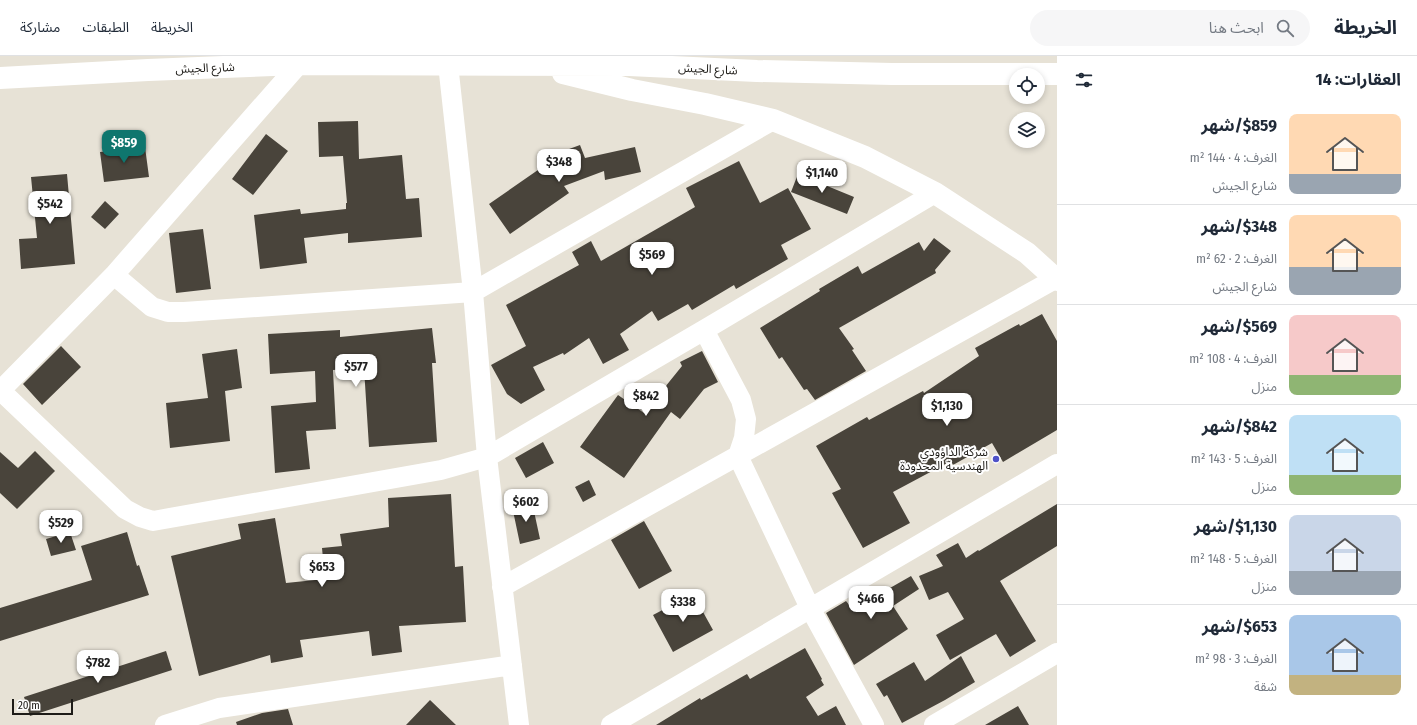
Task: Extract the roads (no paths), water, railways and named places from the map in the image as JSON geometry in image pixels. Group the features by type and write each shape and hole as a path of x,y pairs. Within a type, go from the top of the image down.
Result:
{"highway":[{"name":"شارع الجيش","path":"0,78 299,64 629,65 757,71 1009,75"},
{"path":"528,65 632,90 705,104 773,120 865,158 935,193 1027,253 1056,279"},
{"name":"شارع الجيش","path":"1045,74 1057,74"}],"street":[{"path":"299,64 114,275 0,391 125,509 140,517 153,521 441,470 486,457 935,193"},
{"path":"448,64 473,292 486,457 519,725"},
{"path":"114,275 152,307 168,312 473,292 773,120"},
{"path":"502,587 1056,279"},
{"path":"704,330 741,400 746,420 744,438 738,456 810,608 874,725"},
{"path":"611,725 1057,464"},
{"path":"934,725 1057,653"},
{"path":"165,725 219,708 512,665"}],"place":[{"name":"شركة الداؤودي الهندسية المحدودة","path":"996,459"}]}
